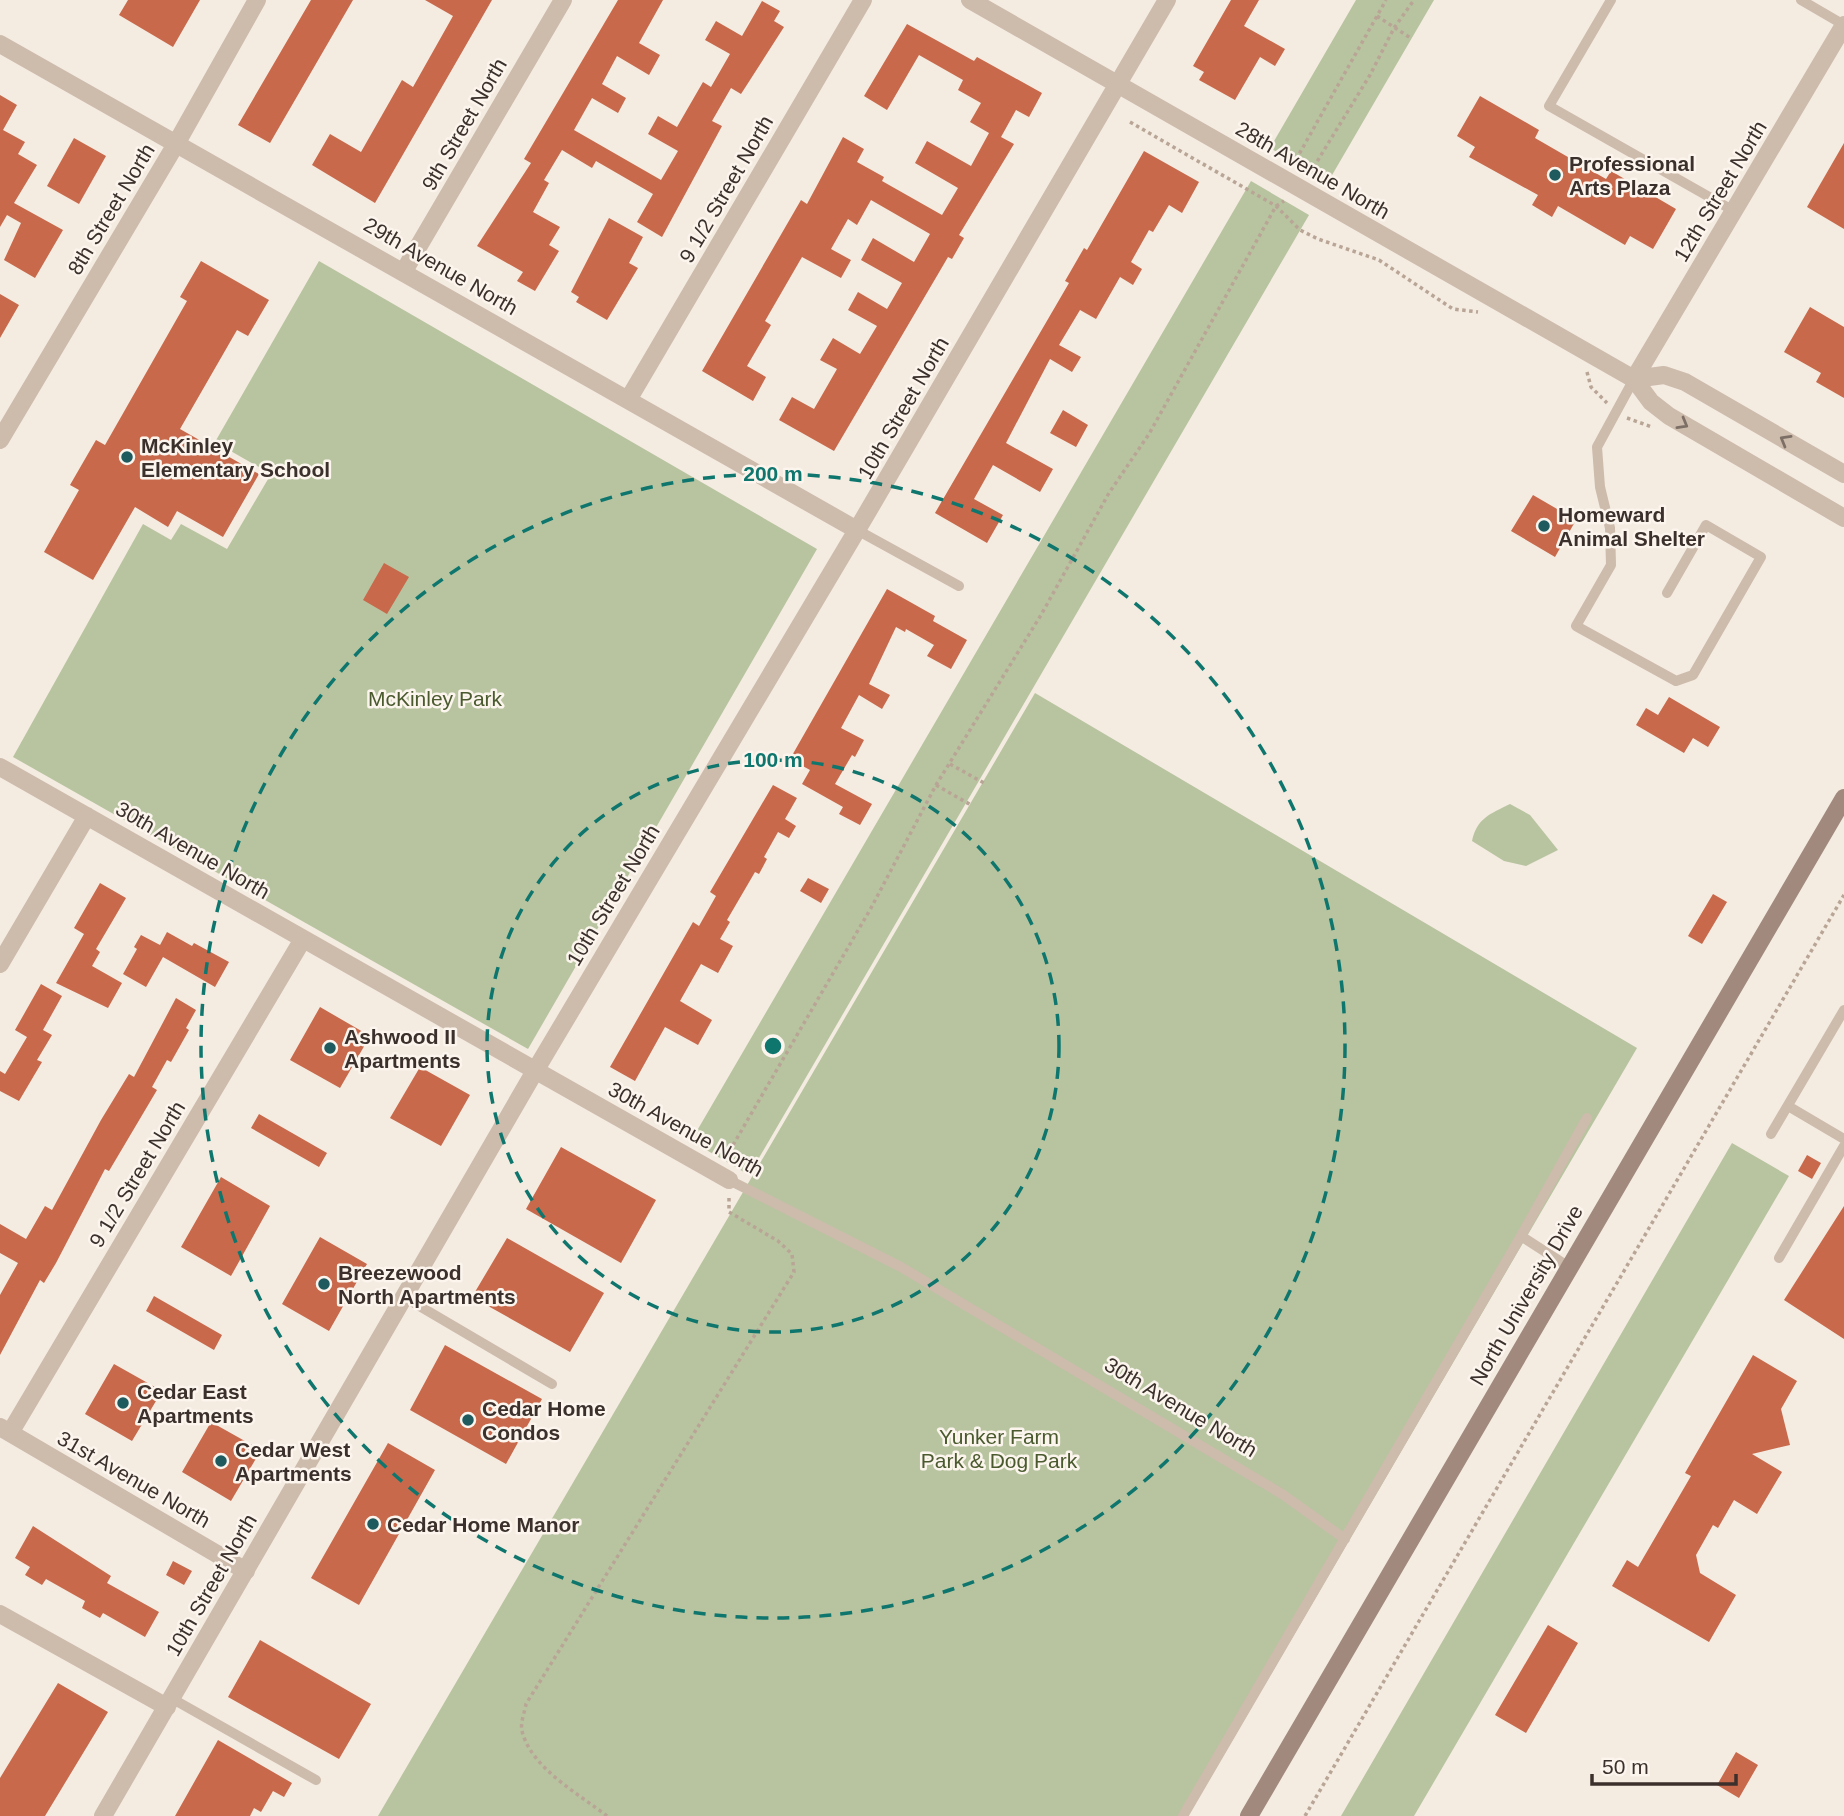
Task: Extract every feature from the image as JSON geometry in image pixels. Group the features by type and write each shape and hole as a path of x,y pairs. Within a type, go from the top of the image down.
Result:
{"main road":[{"name":"North University Drive","path":"1249,1816 1844,798"}],"street":[{"name":"8th Street North","path":"0,440 176,144 257,0"},
{"name":"9th Street North","path":"404,271 563,0"},
{"name":"9 1/2 Street North","path":"628,400 863,0"},
{"name":"28th Avenue North","path":"970,0 1634,379 1651,402 1669,416 1844,518"},
{"name":"10th Street North","path":"103,1816 535,1071 858,530 1167,0"},
{"name":"12th Street North","path":"1634,379 1844,25"},
{"name":"29th Avenue North","path":"0,44 858,530"},
{"path":"1634,379 1664,375 1685,382 1844,474"},
{"name":"30th Avenue North","path":"0,767 729,1181"},
{"path":"0,964 87,816"},
{"name":"9 1/2 Street North","path":"5,1430 303,939"},
{"name":"31st Avenue North","path":"5,1430 246,1571"},
{"path":"0,1614 169,1703"}],"lane":[{"path":"1611,0 1549,106 1734,211"},
{"path":"1801,0 1844,25"},
{"path":"1634,379 1597,447 1600,487 1610,528 1611,565 1576,626 1657,673 1676,681 1693,675 1761,557 1706,525 1667,593"},
{"path":"858,530 959,586"},
{"path":"1771,1134 1844,1010"},
{"path":"1788,1106 1844,1139"},
{"path":"1183,1816 1521,1237 1587,1118"},
{"path":"1779,1258 1844,1146"},
{"name":"30th Avenue North","path":"729,1181 901,1268 1282,1494 1345,1539"},
{"path":"1521,1237 1569,1267"},
{"path":"404,1297 552,1384"},
{"path":"169,1703 316,1780"}],"path":[{"path":"1300,190 1298,156 1386,0"},
{"path":"607,1816 555,1775 534,1754 521,1730 526,1704 794,1272 792,1254 778,1241 729,1212 729,1181 724,1160 871,908 936,785 1041,615 1108,493 1149,434 1276,206 1300,190 1370,75 1394,27 1414,0"},
{"path":"1377,16 1412,38"},
{"path":"1130,122 1276,206 1300,230 1379,260 1446,306 1468,312 1490,312"},
{"path":"1576,365 1587,371 1591,387 1601,399 1633,423 1655,428"},
{"path":"950,764 984,783"},
{"path":"936,785 971,805"},
{"path":"1305,1816 1844,895"}],"green space":[{"path":"1356,0 1434,0 1328,182 1270,148"},
{"path":"1251,181 1309,215 749,1175 691,1141"},
{"name":"McKinley Park","path":"319,261 817,549 528,1049 13,757 143,524 171,540 181,524 227,549 271,474 215,442"},
{"name":"Yunker Farm Park & Dog Park","path":"1035,693 1637,1048 1188,1816 378,1816"},
{"path":"1510,804 1530,815 1558,850 1526,866 1504,861 1472,841 1481,822"},
{"path":"1732,1143 1789,1176 1414,1816 1341,1816"}],"building":[{"path":"128,0 200,0 173,47 119,15"},
{"path":"311,0 353,0 270,143 238,125"},
{"path":"425,0 492,0 375,203 312,165 330,134 361,152 402,80 413,87 453,16"},
{"path":"618,0 663,0 639,43 660,55 649,75 617,56 602,84 626,98 618,113 592,98 574,130 661,180 678,151 648,134 658,116 677,127 703,82 711,87 730,54 705,40 716,21 742,36 762,1 780,11 774,21 784,27 741,94 731,88 712,121 722,126 662,237 637,222 653,194 596,161 592,168 562,150 544,180 549,183 533,212 560,227 549,245 559,251 535,291 517,281 523,272 477,246 531,163 524,159"},
{"path":"1231,0 1259,0 1244,26 1285,49 1275,66 1260,57 1235,100 1199,80 1204,72 1193,66"},
{"path":"907,24 974,61 977,57 1042,93 1029,117 1016,110 1001,137 1014,144 959,235 964,238 952,259 948,257 834,451 779,420 792,397 814,409 837,369 820,360 833,338 860,354 877,326 848,310 858,292 887,309 902,283 861,260 873,238 914,262 930,234 871,200 857,225 848,219 831,249 851,260 841,278 802,257 765,321 771,325 747,366 766,377 753,401 702,371 801,200 807,204 843,137 864,149 857,162 884,177 882,181 942,215 958,188 915,163 927,141 971,166 989,133 970,122 981,103 958,90 963,80 919,55 887,110 864,96"},
{"path":"0,95 17,105 3,130 25,142 18,154 37,165 14,203 63,230 35,278 4,260 21,223 7,215 0,227"},
{"name":"Professional Arts Plaza","path":"1480,96 1539,130 1535,138 1606,179 1611,171 1676,209 1653,249 1630,236 1625,245 1558,206 1552,217 1532,205 1538,195 1469,157 1475,147 1457,136"},
{"path":"74,138 106,156 79,204 47,186"},
{"path":"1844,143 1844,229 1807,207"},
{"path":"1144,151 1199,182 1182,213 1169,205 1153,232 1149,230 1131,262 1142,269 1133,285 1120,277 1096,319 1080,310 1059,345 1081,357 1072,372 1050,359 1006,443 1053,469 1040,492 993,465 974,499 1003,515 987,543 935,513 1069,283 1065,281 1084,248 1087,250"},
{"path":"609,218 643,237 629,263 638,268 607,320 576,302 579,297 571,292"},
{"path":"201,261 269,300 248,336 237,330 180,429 259,474 223,537 177,511 168,527 135,507 93,580 44,552 79,490 70,485 96,440 105,445 187,301 180,297"},
{"path":"0,294 19,305 0,338"},
{"path":"1810,307 1844,327 1844,398 1816,382 1821,373 1784,352"},
{"path":"1063,410 1088,425 1076,447 1050,433"},
{"name":"Homeward Animal Shelter","path":"1533,495 1576,520 1555,557 1511,531"},
{"path":"384,563 409,577 387,614 363,600"},
{"path":"887,589 935,616 933,621 967,640 951,669 927,656 934,645 906,629 905,632 896,627 869,684 890,695 882,709 859,695 841,728 864,740 835,784 872,804 860,825 839,814 843,807 802,784 810,770 790,759"},
{"path":"1669,697 1720,727 1708,747 1693,738 1684,753 1636,725 1646,708 1658,715"},
{"path":"773,785 797,798 785,819 796,826 789,838 778,832 764,857 767,859 759,874 755,872 727,920 730,922 720,939 733,946 718,973 701,964 680,1001 712,1020 698,1045 665,1027 635,1081 610,1067 693,922 699,926 716,896 710,892"},
{"path":"808,878 829,889 821,903 800,891"},
{"path":"100,883 126,898 96,949 100,952 92,966 122,983 108,1008 56,983 84,934 74,928"},
{"path":"1713,894 1727,902 1702,944 1688,936"},
{"path":"167,932 229,962 215,987 163,957 146,987 123,974 137,949 134,947 141,935 160,945"},
{"path":"41,984 62,996 43,1030 52,1035 37,1060 42,1062 19,1101 0,1091 0,1071 5,1074 27,1037 15,1030"},
{"path":"176,998 196,1010 186,1028 189,1030 171,1062 167,1060 152,1087 157,1090 109,1171 105,1169 56,1263 44,1283 40,1280 0,1355 0,1295 18,1263 0,1253 0,1224 26,1239 45,1206 52,1210 129,1074 134,1077"},
{"name":"Ashwood II Apartments","path":"320,1007 370,1036 340,1088 290,1060"},
{"path":"420,1067 470,1095 441,1146 390,1118"},
{"path":"259,1114 327,1153 319,1167 251,1128"},
{"path":"561,1147 656,1200 621,1263 526,1209"},
{"path":"1807,1155 1821,1163 1812,1179 1798,1171"},
{"path":"221,1177 270,1206 231,1276 181,1247"},
{"path":"1844,1206 1844,1339 1784,1300"},
{"name":"Breezewood North Apartments","path":"320,1237 367,1264 329,1331 282,1304"},
{"path":"507,1238 604,1293 570,1352 472,1297"},
{"path":"154,1296 222,1335 214,1350 146,1311"},
{"path":"445,1345 542,1399 506,1464 410,1410"},
{"path":"1753,1355 1797,1381 1781,1409 1790,1445 1752,1454 1782,1472 1757,1514 1734,1500 1718,1528 1713,1525 1696,1555 1700,1573 1736,1595 1709,1642 1612,1586 1627,1560 1638,1567 1691,1476 1685,1473"},
{"name":"Cedar East Apartments","path":"114,1364 162,1391 132,1441 85,1414"},
{"name":"Cedar West Apartments","path":"211,1422 261,1450 231,1501 182,1472"},
{"name":"Cedar Home Manor","path":"388,1443 435,1470 359,1605 311,1578"},
{"path":"33,1526 111,1576 107,1583 159,1612 145,1637 103,1613 100,1618 82,1608 85,1601 46,1579 42,1585 25,1575 30,1567 15,1558"},
{"path":"173,1561 192,1571 184,1585 166,1575"},
{"path":"1548,1625 1578,1643 1526,1733 1495,1715"},
{"path":"260,1640 371,1704 339,1759 228,1697"},
{"path":"58,1683 108,1712 45,1816 0,1816 0,1778"},
{"path":"218,1740 292,1783 284,1797 273,1791 261,1812 254,1808 250,1816 175,1816"},
{"path":"1736,1752 1758,1765 1739,1798 1717,1785"}],"place":[{"name":"Professional Arts Plaza","path":"1555,175"},
{"name":"McKinley Elementary School","path":"127,457"},
{"name":"Homeward Animal Shelter","path":"1544,526"},
{"name":"Ashwood II Apartments","path":"330,1048"},
{"name":"Breezewood North Apartments","path":"324,1284"},
{"name":"Cedar East Apartments","path":"123,1403"},
{"name":"Cedar Home Condos","path":"468,1420"},
{"name":"Cedar West Apartments","path":"221,1461"},
{"name":"Cedar Home Manor","path":"373,1524"}]}
